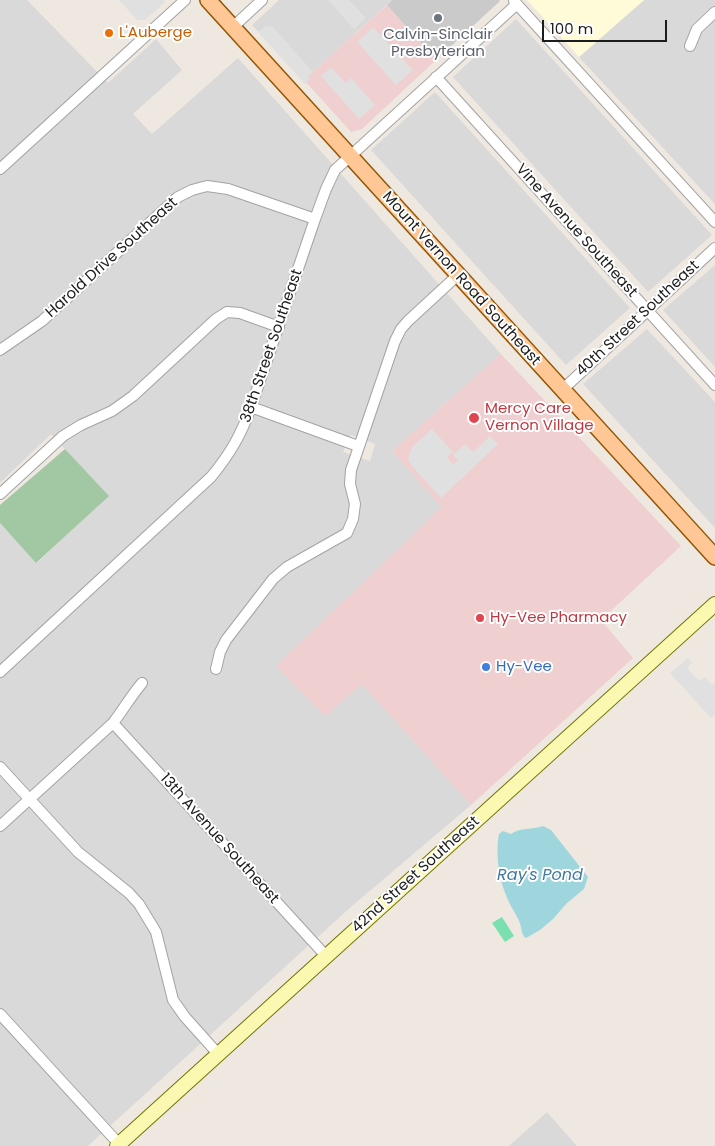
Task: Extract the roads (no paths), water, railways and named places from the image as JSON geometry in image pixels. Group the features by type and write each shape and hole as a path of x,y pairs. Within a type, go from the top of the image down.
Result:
{"main road":[{"name":"Mount Vernon Road Southeast","path":"208,0 715,556"}],"street":[{"path":"0,169 185,0"},
{"path":"233,26 262,0"},
{"path":"515,2 715,222"},
{"name":"38th Street Southeast","path":"0,672 211,477 228,457 241,433 251,407 315,219 335,170 515,2"},
{"path":"690,46 697,29 715,12"},
{"name":"Vine Avenue Southeast","path":"436,77 715,385"},
{"name":"Harold Drive Southeast","path":"0,350 42,321 178,197 192,190 207,186 228,189 315,219"},
{"name":"40th Street Southeast","path":"562,390 715,248"},
{"path":"216,669 220,652 226,640 273,579 287,567 347,533 353,519 355,504 350,484 351,470 395,341 401,329 458,274"},
{"path":"0,494 63,436 81,425 112,411 133,396 216,319 227,312 240,313 279,327"},
{"path":"251,407 358,446"},
{"name":"42nd Street Southeast","path":"118,1145 715,604"},
{"path":"0,826 113,723 142,683"},
{"name":"13th Avenue Southeast","path":"113,723 326,956"},
{"path":"0,767 78,852 124,889 139,904 156,932 173,1000 218,1055"},
{"path":"0,1014 118,1145"}],"water":[{"name":"Ray's Pond","path":"543,826 551,830 588,877 584,889 540,930 526,938 523,935 519,921 502,884 498,859 499,834 503,831 511,834 519,830"}],"place":[{"name":"Calvin-Sinclair Presbyterian","path":"438,18"},
{"name":"L'Auberge","path":"109,33"},
{"name":"Mercy Care Vernon Village","path":"474,418"},
{"name":"Hy-Vee Pharmacy","path":"480,618"},
{"name":"Hy-Vee","path":"486,667"}]}
